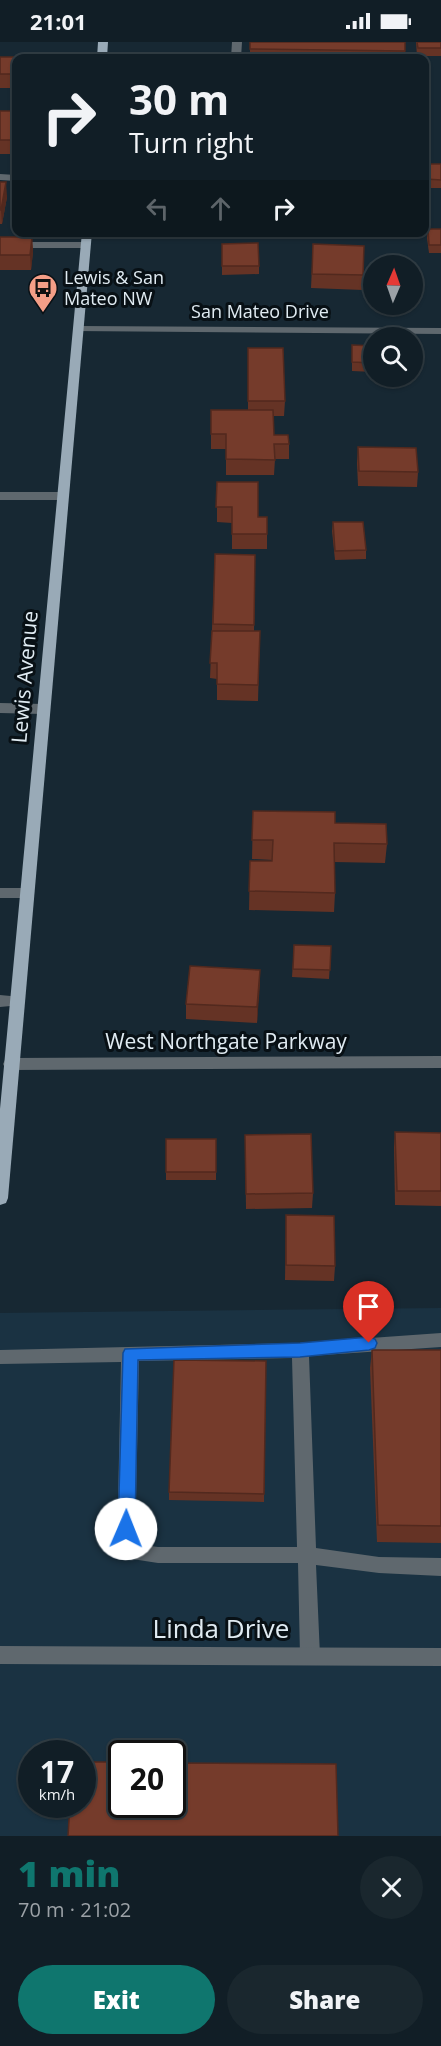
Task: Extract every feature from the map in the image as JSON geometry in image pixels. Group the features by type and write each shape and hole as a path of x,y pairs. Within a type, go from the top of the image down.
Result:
{"main road":[{"name":"Lewis Avenue","path":"0,1198 4,1096 11,1064 86,239"}],"street":[{"path":"0,245 86,239"},
{"name":"San Mateo Drive","path":"78,329 441,331"},
{"path":"0,496 63,496"},
{"path":"0,708 43,709"},
{"path":"0,893 26,893"},
{"path":"0,1001 16,1001"},
{"name":"West Northgate Parkway","path":"11,1064 441,1062"},
{"path":"0,1357 300,1350 345,1345 441,1340"},
{"path":"300,1350 310,1656"},
{"path":"130,1353 126,1551 158,1555 307,1555 379,1565 441,1567"},
{"name":"Linda Drive","path":"0,1655 441,1657"}],"shaded area":[{"path":"441,1308 441,1836 0,1836 0,1313"}],"building":[{"path":"250,42 405,42 405,51 250,49"},
{"path":"417,42 441,42 441,48 418,48"},
{"path":"0,57 12,57 12,74 0,74"},
{"path":"0,111 12,111 12,140 0,140"},
{"path":"429,164 441,164 441,180 429,179"},
{"path":"0,182 6,182 1,210 0,210"},
{"path":"429,229 441,229 441,245 429,245"},
{"path":"0,237 32,237 30,255 0,255"},
{"path":"258,243 259,266 222,266 222,244"},
{"path":"313,244 364,246 363,275 312,274"},
{"path":"352,345 363,346 363,362 352,362"},
{"path":"248,348 283,348 285,401 248,401"},
{"path":"211,410 273,410 274,435 288,435 289,444 274,444 275,460 226,459 226,434 211,434"},
{"path":"358,447 416,448 418,472 359,471"},
{"path":"217,482 258,482 258,517 267,517 267,534 232,534 232,507 216,507"},
{"path":"333,522 363,522 366,550 335,551"},
{"path":"215,554 255,555 254,625 213,624"},
{"path":"212,631 260,631 258,685 217,684 217,663 210,663"},
{"path":"253,811 335,812 335,823 386,824 387,844 334,843 335,893 249,891 250,861 272,861 273,840 252,840"},
{"path":"294,945 331,946 330,970 293,969"},
{"path":"190,966 260,970 257,1007 186,1004"},
{"path":"395,1132 441,1133 441,1191 397,1191"},
{"path":"311,1134 313,1193 246,1194 245,1135"},
{"path":"166,1139 216,1139 216,1172 166,1172"},
{"path":"286,1215 334,1216 335,1266 286,1265"},
{"path":"372,1350 441,1350 441,1526 378,1525"},
{"path":"174,1360 266,1361 264,1494 169,1492"},
{"path":"96,1762 108,1762 108,1818 186,1818 186,1763 336,1764 338,1836 68,1836 69,1818 96,1818"}],"place":[{"name":"Lewis & San Mateo NW","path":"43,314"}],"route":[{"path":"126,1529 130,1353 300,1350 369,1343"}]}
